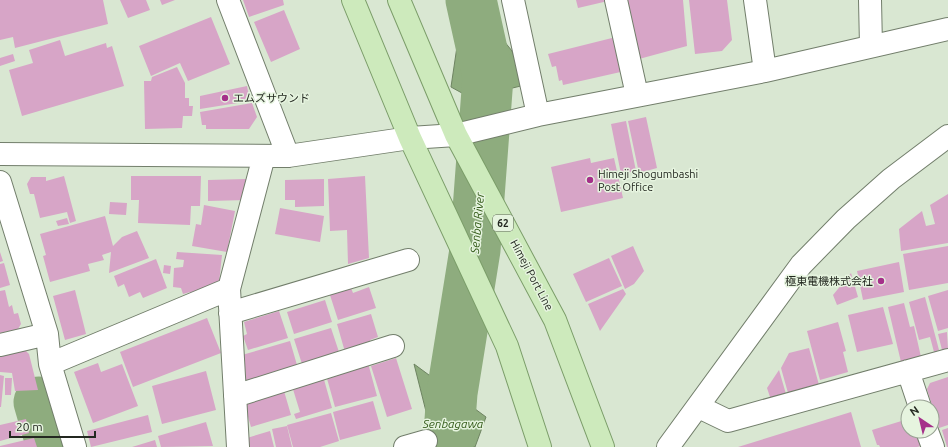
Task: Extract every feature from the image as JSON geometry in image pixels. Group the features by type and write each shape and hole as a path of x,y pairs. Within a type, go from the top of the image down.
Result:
{"main road":[{"path":"353,0 410,138 507,346 540,447"},
{"name":"Himeji Port Line","path":"399,0 456,135 556,320 603,447"}],"street":[{"path":"228,0 288,156"},
{"path":"513,0 538,114"},
{"path":"616,0 637,96"},
{"path":"755,0 765,71"},
{"path":"870,0 871,46"},
{"path":"0,154 288,156 410,138 456,135 538,114 765,71 948,29"},
{"path":"668,447 699,407 801,265 846,219 891,179 947,141"},
{"path":"238,447 229,289 264,156"},
{"path":"0,182 47,334 50,364 75,447"},
{"path":"230,313 408,260"},
{"path":"50,364 229,289"},
{"path":"0,345 47,334"},
{"path":"235,396 393,346"},
{"path":"699,407 728,421 948,360"},
{"path":"908,371 917,399"},
{"path":"405,447 426,441"}],"water":[{"path":"456,0 485,0 492,26 512,51 525,85 471,98 451,87 459,33"},
{"name":"Senbagawa","path":"414,364 486,417 475,447 433,447 434,443"}],"building":[{"path":"0,0 103,0 108,24 15,48 13,37 0,40"},
{"path":"120,0 146,0 150,10 128,18"},
{"path":"160,0 175,0 162,5"},
{"path":"243,0 283,0 284,5 249,17"},
{"path":"576,0 608,0 608,1 578,8"},
{"path":"626,0 683,0 687,46 639,59"},
{"path":"689,0 727,0 732,40 722,51 695,54"},
{"path":"284,10 300,49 271,62 254,22"},
{"path":"211,17 230,64 188,81 180,63 151,76 139,46"},
{"path":"616,37 625,71 563,85 562,80 559,81 556,66 552,67 548,54"},
{"path":"60,40 65,56 106,43 107,48 112,46 124,86 22,116 9,70 33,63 29,50"},
{"path":"13,54 15,61 0,66 0,58"},
{"path":"177,67 185,83 185,98 189,98 189,106 193,106 192,116 183,116 182,128 145,129 144,81 151,81 152,77"},
{"name":"エムズサウンド","path":"247,86 250,101 200,109 200,96"},
{"path":"252,103 257,117 249,129 206,129 206,125 202,125 200,112"},
{"path":"646,117 657,168 639,173 628,121"},
{"path":"626,121 636,171 621,174 611,124"},
{"path":"590,158 591,163 614,158 623,198 561,212 551,167"},
{"path":"64,176 76,221 70,223 67,212 40,218 34,194 30,194 27,184 31,177 46,177 46,181"},
{"path":"131,176 201,176 200,206 191,206 190,225 138,223 139,200 131,200"},
{"path":"365,176 369,258 348,264 347,230 330,231 328,179"},
{"path":"246,179 247,200 208,201 208,180"},
{"path":"324,179 324,206 295,207 295,200 285,200 285,180"},
{"path":"948,194 948,243 901,251 899,229 922,211 926,226 935,224 930,205"},
{"path":"110,202 127,203 126,215 109,214"},
{"path":"204,205 235,211 227,252 192,246 196,224 201,225"},
{"path":"280,208 324,216 320,242 275,234"},
{"path":"105,216 113,246 122,237 137,231 149,258 109,273 111,252 102,255 104,260 88,264 90,271 50,282 43,256 46,255 40,234"},
{"path":"67,218 69,224 58,226 56,221"},
{"path":"633,246 644,271 634,284 625,289 611,256"},
{"path":"948,246 948,283 909,290 903,254"},
{"path":"0,252 3,261 0,262"},
{"path":"177,252 222,255 219,283 191,294 190,292 183,294 181,288 173,287 174,268 183,267 184,260 176,259"},
{"path":"609,258 622,286 586,302 573,274"},
{"path":"156,259 167,288 143,298 140,292 129,297 124,284 118,287 114,276"},
{"name":"極東電機株式会社","path":"899,262 904,292 863,300 857,271"},
{"path":"4,263 10,285 0,288 0,264"},
{"path":"164,265 171,266 170,274 163,273"},
{"path":"851,273 858,297 837,305 833,295"},
{"path":"369,287 376,308 338,320 330,295 351,288 353,293"},
{"path":"623,289 626,294 600,331 588,304"},
{"path":"5,290 9,307 12,305 14,314 18,313 21,324 18,329 0,333 0,291"},
{"path":"75,290 86,334 65,340 53,296"},
{"path":"948,290 948,328 938,331 928,296"},
{"path":"925,297 939,350 934,352 930,337 919,340 909,302"},
{"path":"325,300 332,322 294,334 287,312"},
{"path":"904,303 910,327 914,326 921,357 901,362 888,307"},
{"path":"883,307 893,344 857,352 848,315"},
{"path":"279,311 288,338 248,350 243,336 247,334 244,322"},
{"path":"371,314 378,337 370,340 371,344 345,352 337,324"},
{"path":"207,318 221,353 133,387 120,352"},
{"path":"838,322 846,351 843,352 848,372 820,380 807,331"},
{"path":"331,328 339,352 302,364 294,339"},
{"path":"947,332 948,349 942,350 938,334"},
{"path":"290,341 297,365 242,383 242,355"},
{"path":"809,348 819,385 788,393 781,368 789,353"},
{"path":"24,349 29,354 38,390 15,391 12,373 0,372 0,354"},
{"path":"396,358 412,409 387,417 371,366"},
{"path":"98,363 101,372 122,364 138,406 93,423 74,372"},
{"path":"368,363 377,396 335,407 326,375"},
{"path":"779,370 786,394 771,400 767,388"},
{"path":"206,371 216,410 162,424 152,386"},
{"path":"0,375 4,376 1,407 0,407"},
{"path":"323,376 332,408 296,419 294,414 300,412 292,386"},
{"path":"948,377 948,425 940,428 940,399 930,399 927,389 930,383"},
{"path":"5,378 12,378 11,395 5,395"},
{"path":"284,391 291,415 251,427 244,403"},
{"path":"373,401 381,429 340,440 333,412"},
{"path":"851,412 861,447 738,447"},
{"path":"331,413 339,441 320,447 293,447 287,425"},
{"path":"148,415 152,432 91,447 87,431"},
{"path":"26,419 29,433 0,441 0,425"},
{"path":"900,421 900,439 923,439 925,445 917,447 880,447 877,445 872,430"},
{"path":"206,422 213,446 161,447 158,436"},
{"path":"287,426 292,447 276,447 272,429"},
{"path":"948,428 948,447 947,447 942,430"},
{"path":"270,431 274,447 247,447 247,438"},
{"path":"34,438 37,447 0,447 0,446"},
{"path":"155,440 157,447 132,447"}],"waterway":[{"name":"Senba River","path":"448,447 452,393 475,250 488,77 471,0"},
{"path":"39,402 52,447"}],"place":[{"name":"エムズサウンド","path":"225,98"},
{"name":"Himeji Shogumbashi Post Office","path":"590,180"},
{"name":"極東電機株式会社","path":"881,281"}]}
